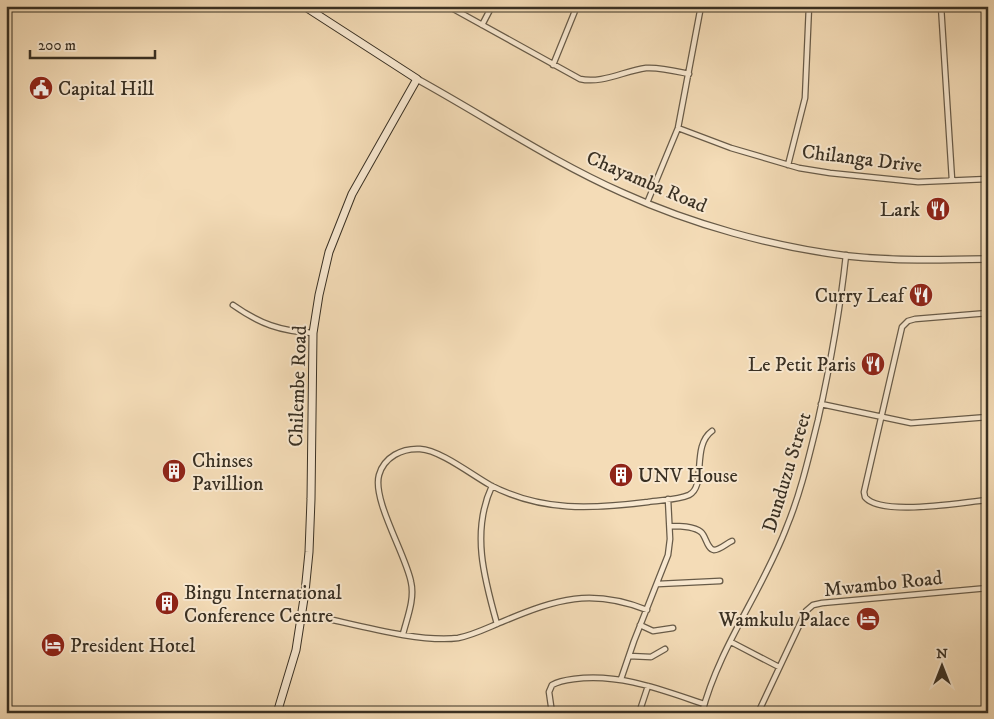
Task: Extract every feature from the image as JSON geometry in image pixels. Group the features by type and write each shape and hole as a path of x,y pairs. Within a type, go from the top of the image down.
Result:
{"main road":[{"name":"Chayamba Road","path":"304,6 417,79"},
{"name":"Chilembe Road","path":"277,713 300,635 305,592 310,543 313,332 324,272 344,212 362,175 417,79"}],"street":[{"path":"448,6 573,76 585,80 600,79 648,68 689,74"},
{"path":"482,25 492,6"},
{"path":"553,65 577,6"},
{"path":"647,202 678,128 701,6"},
{"path":"788,164 805,98 809,6"},
{"path":"941,6 952,180"},
{"name":"Chayamba Road","path":"417,79 594,179 624,194 694,220 799,248 846,255 919,260 988,260"},
{"name":"Chilanga Drive","path":"678,128 731,148 830,174 904,181 988,179"},
{"name":"Dunduzu Street","path":"702,713 722,660 769,567 787,526 807,467 836,335 846,255"},
{"path":"233,306 272,327 300,332 313,332"},
{"path":"988,312 915,319 904,324 899,334 864,492 867,500 896,508 988,500"},
{"path":"821,404 902,422 920,423 988,417"},
{"path":"403,634 411,601 411,582 378,491 378,479 381,469 386,462 399,452 421,449 435,453 492,486 526,500 579,508 622,506 689,495 696,489 703,440 712,431"},
{"path":"492,486 482,513 480,546 483,570 497,624"},
{"path":"621,679 640,625 668,556 670,526 668,499"},
{"path":"670,526 700,531 713,550 732,541"},
{"path":"658,584 720,581"},
{"name":"Mwambo Road","path":"758,713 806,612 813,605 822,602 988,588"},
{"path":"301,615 315,616 403,634 456,638 473,634 550,603 578,598 599,598 628,602 647,610"},
{"path":"640,625 653,631 673,628"},
{"path":"731,642 780,666"},
{"path":"629,656 651,657 664,649"},
{"path":"552,713 550,687 554,683 583,678 621,679 704,704"},
{"path":"640,713 648,686"}],"place":[{"name":"Capital Hill","path":"41,88"},
{"name":"Lark","path":"938,209"},
{"name":"Curry Leaf","path":"921,295"},
{"name":"Le Petit Paris","path":"873,364"},
{"name":"Chinses Pavillion","path":"174,471"},
{"name":"UNV House","path":"621,475"},
{"name":"Bingu International Conference Centre","path":"167,603"},
{"name":"Wamkulu Palace","path":"868,619"},
{"name":"President Hotel","path":"53,645"}]}
